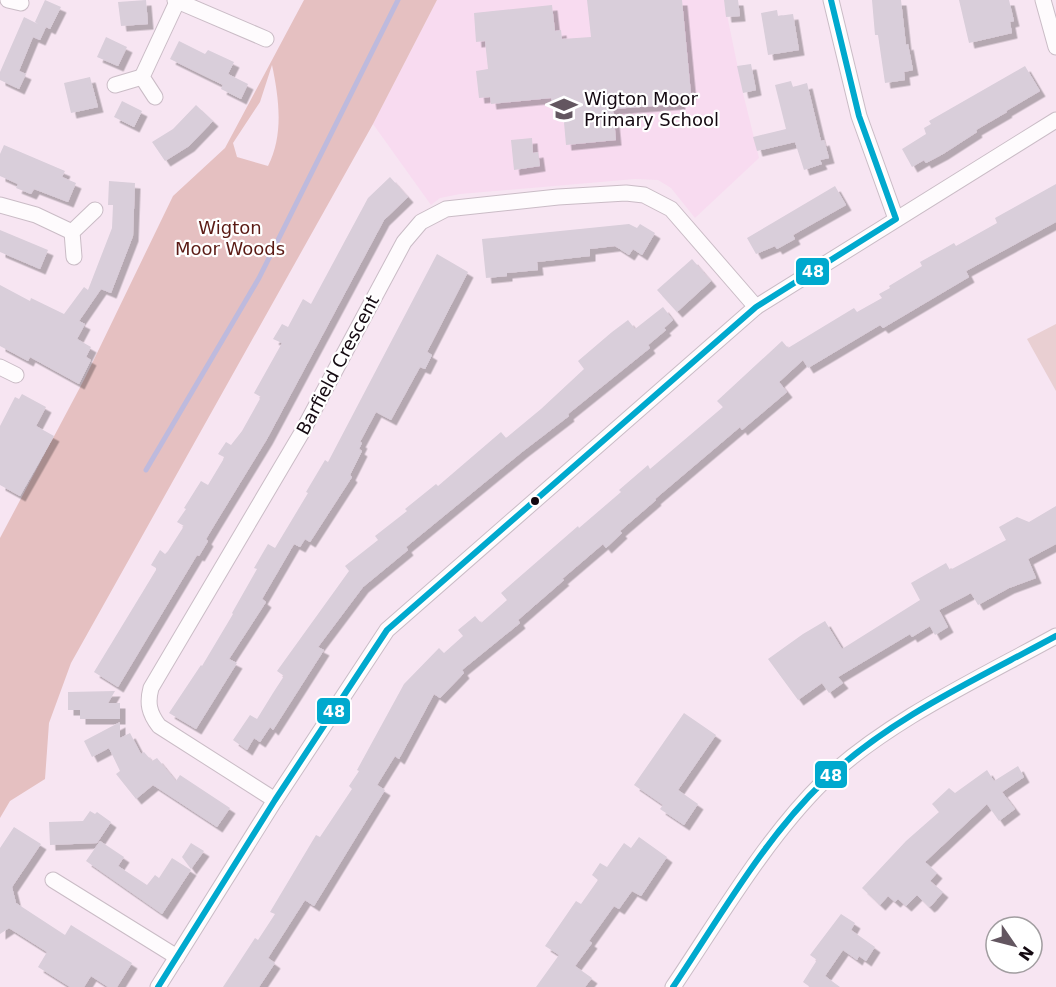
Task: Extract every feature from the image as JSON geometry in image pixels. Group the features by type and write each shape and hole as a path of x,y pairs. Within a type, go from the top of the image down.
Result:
{"street":[{"path":"831,0 859,116 896,219"},
{"path":"1043,0 1056,47"},
{"path":"115,85 142,77 176,1 267,39"},
{"path":"142,77 155,97"},
{"path":"158,987 275,800 387,630 756,307 1056,120"},
{"name":"Barfield Crescent","path":"275,800 159,726 152,718 149,698 152,688 301,434 404,242 421,222 446,209 558,197 626,193 644,195 671,209 756,307"},
{"path":"0,205 36,215 72,232"},
{"path":"72,232 95,210"},
{"path":"72,232 74,257"},
{"path":"0,366 16,375"},
{"path":"673,987 765,851 793,814 826,780 890,729 1056,636"},
{"path":"53,880 177,957"}],"shaded area":[{"name":"Wigton Moor Primary School","path":"437,0 724,0 759,158 695,218 671,188 658,180 635,179 460,194 440,198 431,205 373,124"},
{"path":"1056,324 1056,391 1027,339"}],"green space":[{"name":"Wigton Moor Woods","path":"304,0 437,0 373,124 71,663 49,723 45,779 10,801 0,818 0,538 85,378 173,196 225,148","holes":["272,65 279,116 276,142 268,166 237,157 233,143 260,102"]}],"building":[{"path":"45,0 61,7 50,29 46,27 40,40 33,37 19,71 26,74 19,89 0,80 0,72 24,17 38,24 35,22"},
{"path":"146,0 148,24 121,26 118,2"},
{"path":"587,0 682,0 691,94 679,95 680,104 613,109 616,140 566,145 562,100 552,101 551,98 491,104 490,97 479,98 476,71 488,69 485,41 476,42 474,13 552,5 555,31 561,30 562,39 591,37"},
{"path":"724,0 738,0 740,16 726,17"},
{"path":"872,0 901,0 906,45 908,44 913,70 904,72 905,80 885,83 878,35 875,35"},
{"path":"959,0 1009,0 1014,21 1010,22 1012,33 969,43"},
{"path":"777,10 778,16 793,14 799,50 768,55 761,13"},
{"path":"106,37 127,47 118,66 97,57"},
{"path":"179,41 205,54 208,50 234,62 228,74 248,84 241,99 221,89 223,85 170,59"},
{"path":"751,64 756,90 743,93 737,66"},
{"path":"1025,66 1040,91 976,130 977,132 943,154 926,163 924,160 912,167 902,149 926,134 924,128 931,124 929,121"},
{"path":"90,77 98,107 71,113 64,83"},
{"path":"791,81 793,87 807,83 821,141 824,140 829,158 820,160 822,164 804,170 795,142 757,151 753,137 786,129 775,85"},
{"path":"122,101 142,111 134,127 114,117"},
{"path":"196,105 213,121 189,146 165,161 152,142 173,129"},
{"path":"532,138 533,153 538,152 540,166 514,170 511,140"},
{"path":"4,145 65,171 62,177 76,183 68,202 34,189 31,194 16,188 18,184 0,176 0,154"},
{"path":"390,177 408,197 384,220 267,439 206,539 208,541 199,556 197,555 118,687 94,672 156,570 151,565 160,550 165,554 168,551 184,526 177,522 186,509 184,508 201,481 208,485 224,457 218,454 226,442 231,445 242,431 261,397 254,393 282,343 273,339 282,324 288,327 303,299 311,304 368,198"},
{"path":"109,181 135,183 133,236 111,293 101,289 79,321 85,324 77,339 91,347 86,357 91,360 79,384 30,357 28,361 0,346 0,285 30,301 31,298 64,314 84,287 88,290 112,228 113,205 108,205"},
{"path":"1056,184 1056,222 966,271 969,277 883,328 880,325 808,368 803,360 779,382 787,392 742,430 740,427 655,499 620,531 622,533 606,548 603,544 562,579 564,580 518,620 520,623 462,670 464,673 440,698 434,694 399,759 395,756 377,785 385,790 314,906 305,900 268,958 275,963 259,987 223,987 255,938 258,940 275,914 270,912 316,835 320,837 352,789 349,786 404,684 439,648 444,653 463,636 458,630 475,616 481,623 507,600 501,593 621,492 619,490 648,465 650,469 723,407 717,401 782,341 788,348 854,308 857,312 882,298 879,294 922,266 920,262 954,243 956,246 997,223 995,218"},
{"path":"835,186 846,205 793,235 795,239 777,249 775,246 756,254 747,238"},
{"path":"629,224 637,228 640,224 655,233 642,255 633,249 629,255 615,246 590,249 590,256 537,262 538,270 486,278 482,239"},
{"path":"0,230 48,250 40,269 0,252"},
{"path":"437,254 468,272 427,352 432,355 425,369 420,367 391,420 376,412 360,442 362,443 359,449 362,451 350,475 352,477 310,542 305,539 300,547 294,544 262,599 266,602 229,659 237,663 196,729 169,713 202,666 233,614 268,544 275,548 325,460 328,462"},
{"path":"692,259 711,281 677,312 657,290"},
{"path":"663,307 673,320 664,328 666,330 648,345 650,348 406,547 408,550 363,587 318,647 324,650 273,730 270,727 260,742 254,738 247,750 233,740 250,715 257,719 284,676 277,671 349,571 345,566 378,540 375,536 436,484 438,486 501,432 506,438 541,409 584,369 578,361 612,332 628,320 635,329"},
{"path":"22,394 46,407 36,426 54,436 20,496 0,485 0,426 15,397 19,399"},
{"path":"1056,506 1056,544 1028,559 1036,578 1009,588 978,605 971,593 939,610 948,627 935,635 930,626 912,637 910,634 838,677 843,683 829,693 822,683 798,700 768,659 825,621 842,649 920,600 911,583 946,563 950,570 1006,540 999,527 1017,517 1029,522"},
{"path":"115,691 108,703 120,703 120,719 80,719 80,710 68,710 68,692"},
{"path":"684,713 716,735 678,790 698,804 684,825 660,809 663,805 634,785"},
{"path":"120,722 120,738 130,733 141,754 144,752 152,761 157,758 176,781 180,775 230,808 217,827 153,785 136,799 116,774 120,771 109,748 92,757 84,741"},
{"path":"1018,766 1024,777 1002,792 1015,809 999,821 987,804 925,862 937,873 930,881 943,892 932,905 929,907 917,895 906,906 898,899 895,902 888,896 880,905 862,888 906,841 939,812 932,804 949,788 955,793 987,770 994,781"},
{"path":"90,811 95,814 97,812 111,822 97,843 50,845 49,822 83,821"},
{"path":"14,827 41,844 12,887 16,903 65,935 71,925 132,963 117,987 108,987 91,976 84,987 70,987 38,967 47,952 9,928 0,934 0,848"},
{"path":"639,837 667,857 641,896 632,891 619,909 614,906 589,941 592,943 575,966 592,978 585,987 536,987 559,955 545,946 576,901 581,904 598,880 592,875 600,863 607,867 624,843 631,848"},
{"path":"100,841 124,857 118,866 147,885 155,875 159,878 172,858 191,870 162,914 86,861"},
{"path":"191,843 204,851 191,869 182,857"},
{"path":"841,914 855,923 851,930 875,947 866,961 859,956 857,960 843,950 825,976 840,987 810,987 803,982 817,960 810,955"}],"waterway":[{"path":"146,470 259,278 398,0"}],"transit line":[{"name":"48","path":"158,987 275,800 387,630 756,307 896,219 859,116 831,0"},
{"name":"48","path":"673,987 725,907 781,828 824,781 850,758 906,719 965,684 1056,636"}],"place":[{"name":"Wigton Moor Primary School","path":"564,109"}]}
